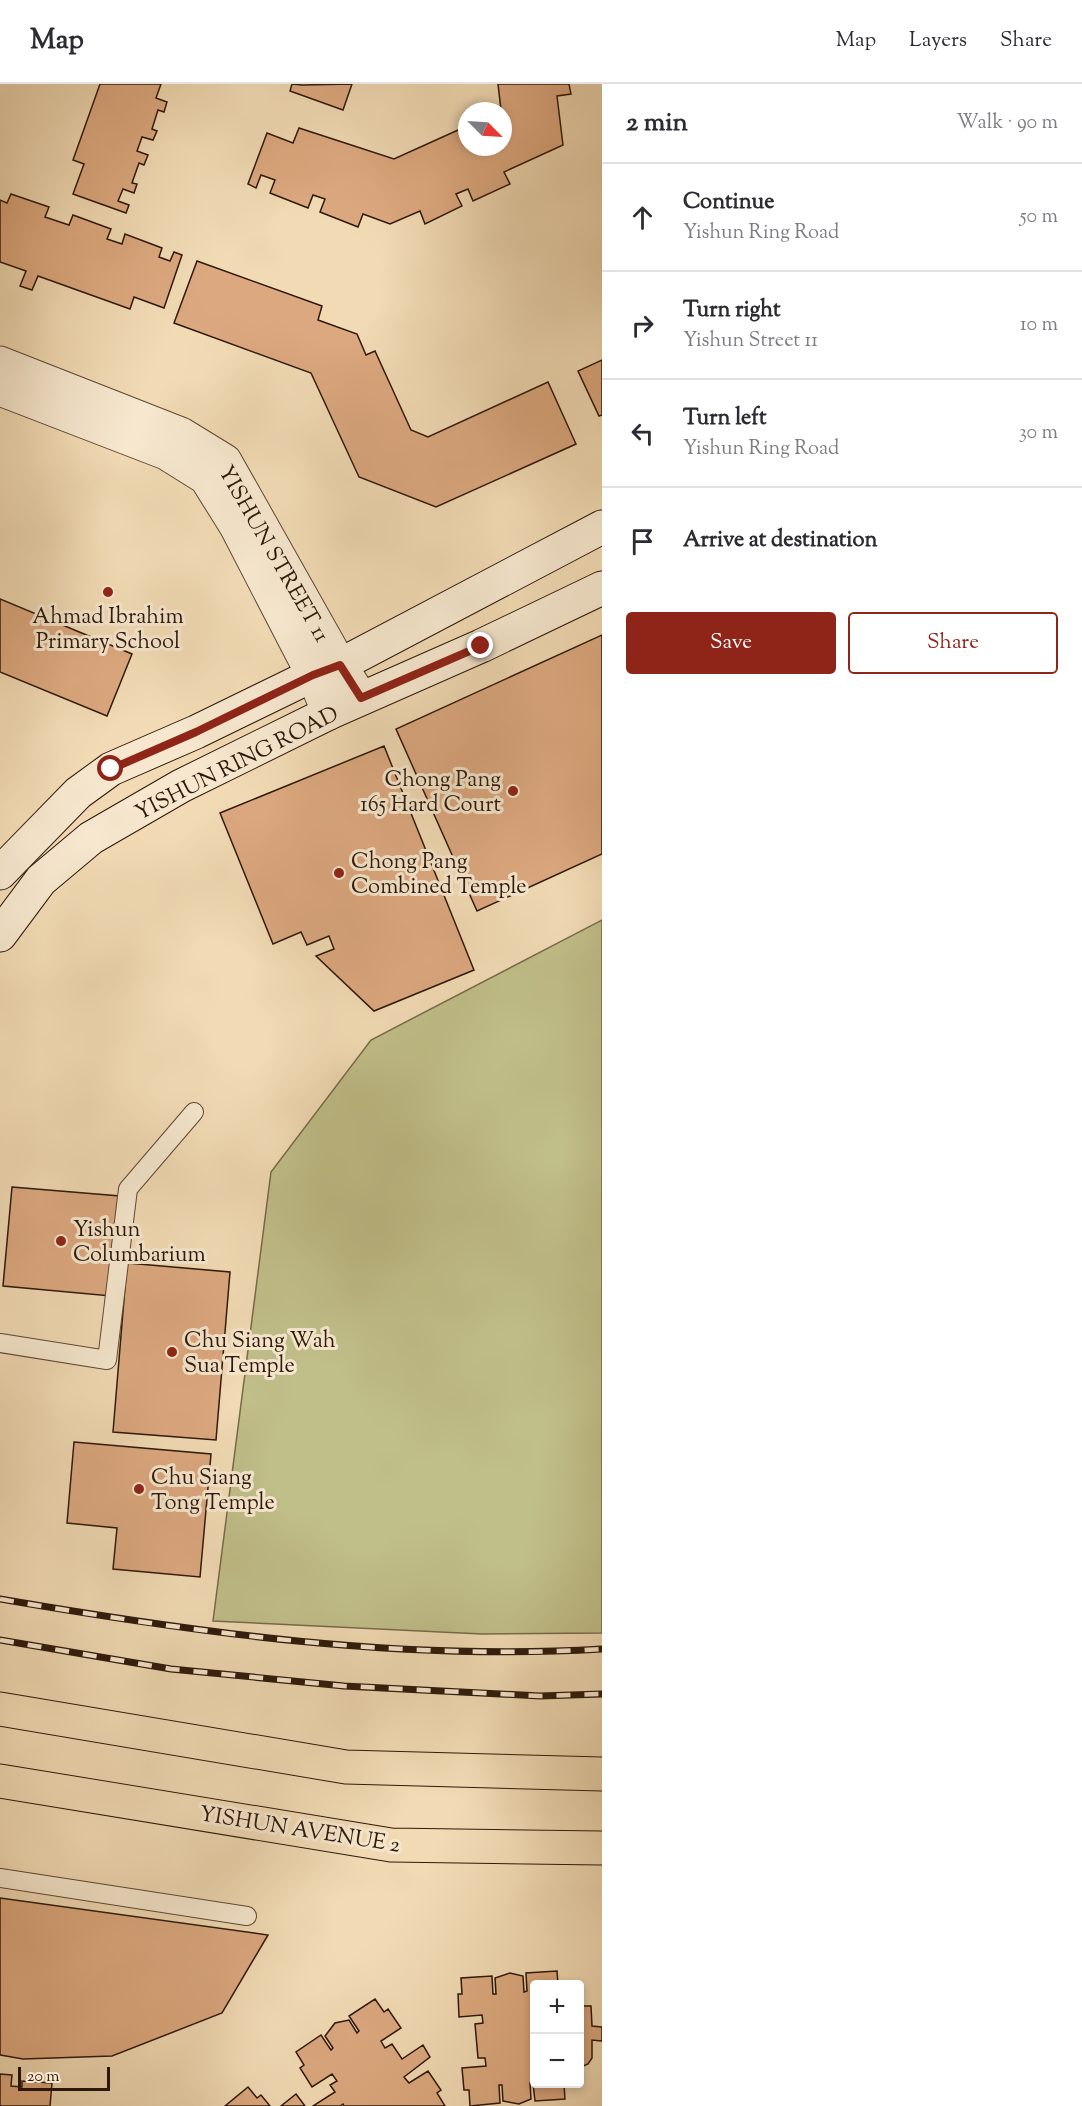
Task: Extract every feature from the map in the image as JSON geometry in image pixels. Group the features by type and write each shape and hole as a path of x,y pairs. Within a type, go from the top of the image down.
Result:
{"main road":[{"name":"YISHUN STREET 11","path":"0,363 181,434 225,461 326,670 329,713"},
{"name":"YISHUN STREET 11","path":"0,389 166,453 206,478 326,670 361,698"},
{"name":"YISHUN RING ROAD","path":"0,873 78,793 111,769 196,732 326,670 602,527"},
{"name":"YISHUN RING ROAD","path":"0,935 41,880 91,838 181,786 329,713 481,646 602,588"},
{"path":"0,1709 346,1767 602,1774"},
{"name":"YISHUN AVENUE 2","path":"0,1781 391,1845 602,1848"}],"lane":[{"path":"0,1343 107,1360 128,1189 194,1112"},
{"path":"0,1878 247,1916"}],"shaded area":[{"path":"602,920 602,1633 482,1634 213,1621 271,1172 371,1040"}],"building":[{"path":"100,84 161,84 156,98 167,102 164,112 158,110 152,129 157,131 153,140 142,137 137,151 148,155 144,165 139,163 132,183 137,184 134,193 123,189 118,201 129,205 126,213 73,194 84,164 73,160"},
{"path":"292,84 352,84 343,110 290,91"},
{"path":"498,84 569,84 571,94 557,96 563,145 504,172 510,184 473,201 468,189 456,194 462,206 425,224 420,211 390,224 363,214 358,227 320,212 325,199 313,195 308,208 270,193 275,180 261,175 256,188 248,184 267,133 293,143 299,128 394,159 458,130 458,156 512,156 512,102 500,102"},
{"path":"11,194 49,207 45,217 69,225 73,215 111,229 107,239 122,244 125,234 162,248 159,257 170,261 174,252 182,255 164,308 134,297 130,309 38,276 32,290 20,286 26,271 0,262 0,200 7,203"},
{"path":"197,261 322,306 318,320 357,334 366,355 375,351 411,430 428,437 548,382 576,444 436,507 359,477 311,373 174,323"},
{"path":"602,360 602,415 599,416 578,371"},
{"path":"0,599 132,654 107,716 0,672"},
{"name":"Chong Pang 165 Hard Court","path":"602,635 602,854 477,911 396,729"},
{"name":"Chong Pang Combined Temple","path":"384,746 474,970 374,1011 316,956 334,949 329,936 307,945 301,932 273,944 220,813"},
{"name":"Yishun Columbarium","path":"12,1187 120,1196 111,1296 3,1286"},
{"name":"Chu Siang Wah Sua Temple","path":"127,1263 230,1272 216,1440 113,1432"},
{"name":"Chu Siang Tong Temple","path":"74,1442 211,1454 200,1577 113,1569 117,1528 67,1523"},
{"path":"0,1898 268,1935 222,2013 112,2056 23,2059 0,2055"},
{"path":"557,1971 558,1980 530,1980 531,2099 519,2104 503,2101 502,2085 499,2085 500,2103 470,2106 469,2090 464,2090 462,2068 486,2066 485,2058 478,2058 475,2024 483,2023 482,2015 459,2017 458,1994 462,1994 461,1978 492,1976 493,1994 496,1994 495,1978 510,1973 523,1976 524,1992 527,1991 526,1973"},
{"path":"375,1999 384,2012 388,2009 401,2028 381,2041 385,2048 392,2044 402,2059 423,2045 430,2057 404,2077 409,2083 428,2071 441,2090 437,2093 445,2106 344,2106 343,2104 313,2106 335,2092 330,2085 337,2081 332,2074 312,2087 300,2068 304,2065 296,2052 321,2035 331,2050 333,2048 325,2036 335,2023 349,2020 357,2033 359,2031 349,2016"},
{"path":"584,2006 591,2006 592,2026 602,2027 602,2041 592,2040 592,2058 584,2066"},
{"path":"0,2074 12,2075 11,2086 22,2087 22,2081 52,2083 50,2106 0,2106"},
{"path":"248,2087 257,2098 261,2095 270,2106 225,2106"},
{"path":"534,2088 564,2088 565,2099 535,2101"},
{"path":"296,2094 305,2106 281,2106"}],"railway":[{"path":"0,1599 150,1623 300,1641 451,1651 526,1652 602,1649"},
{"path":"0,1640 171,1669 344,1686 540,1696 602,1694"}],"place":[{"name":"Ahmad Ibrahim Primary School","path":"108,592"},
{"name":"Chong Pang 165 Hard Court","path":"513,791"},
{"name":"Chong Pang Combined Temple","path":"339,873"},
{"name":"Yishun Columbarium","path":"61,1241"},
{"name":"Chu Siang Wah Sua Temple","path":"172,1352"},
{"name":"Chu Siang Tong Temple","path":"139,1489"}],"route":[{"path":"111,769 196,732 313,675 340,665 361,698 481,646"}]}
